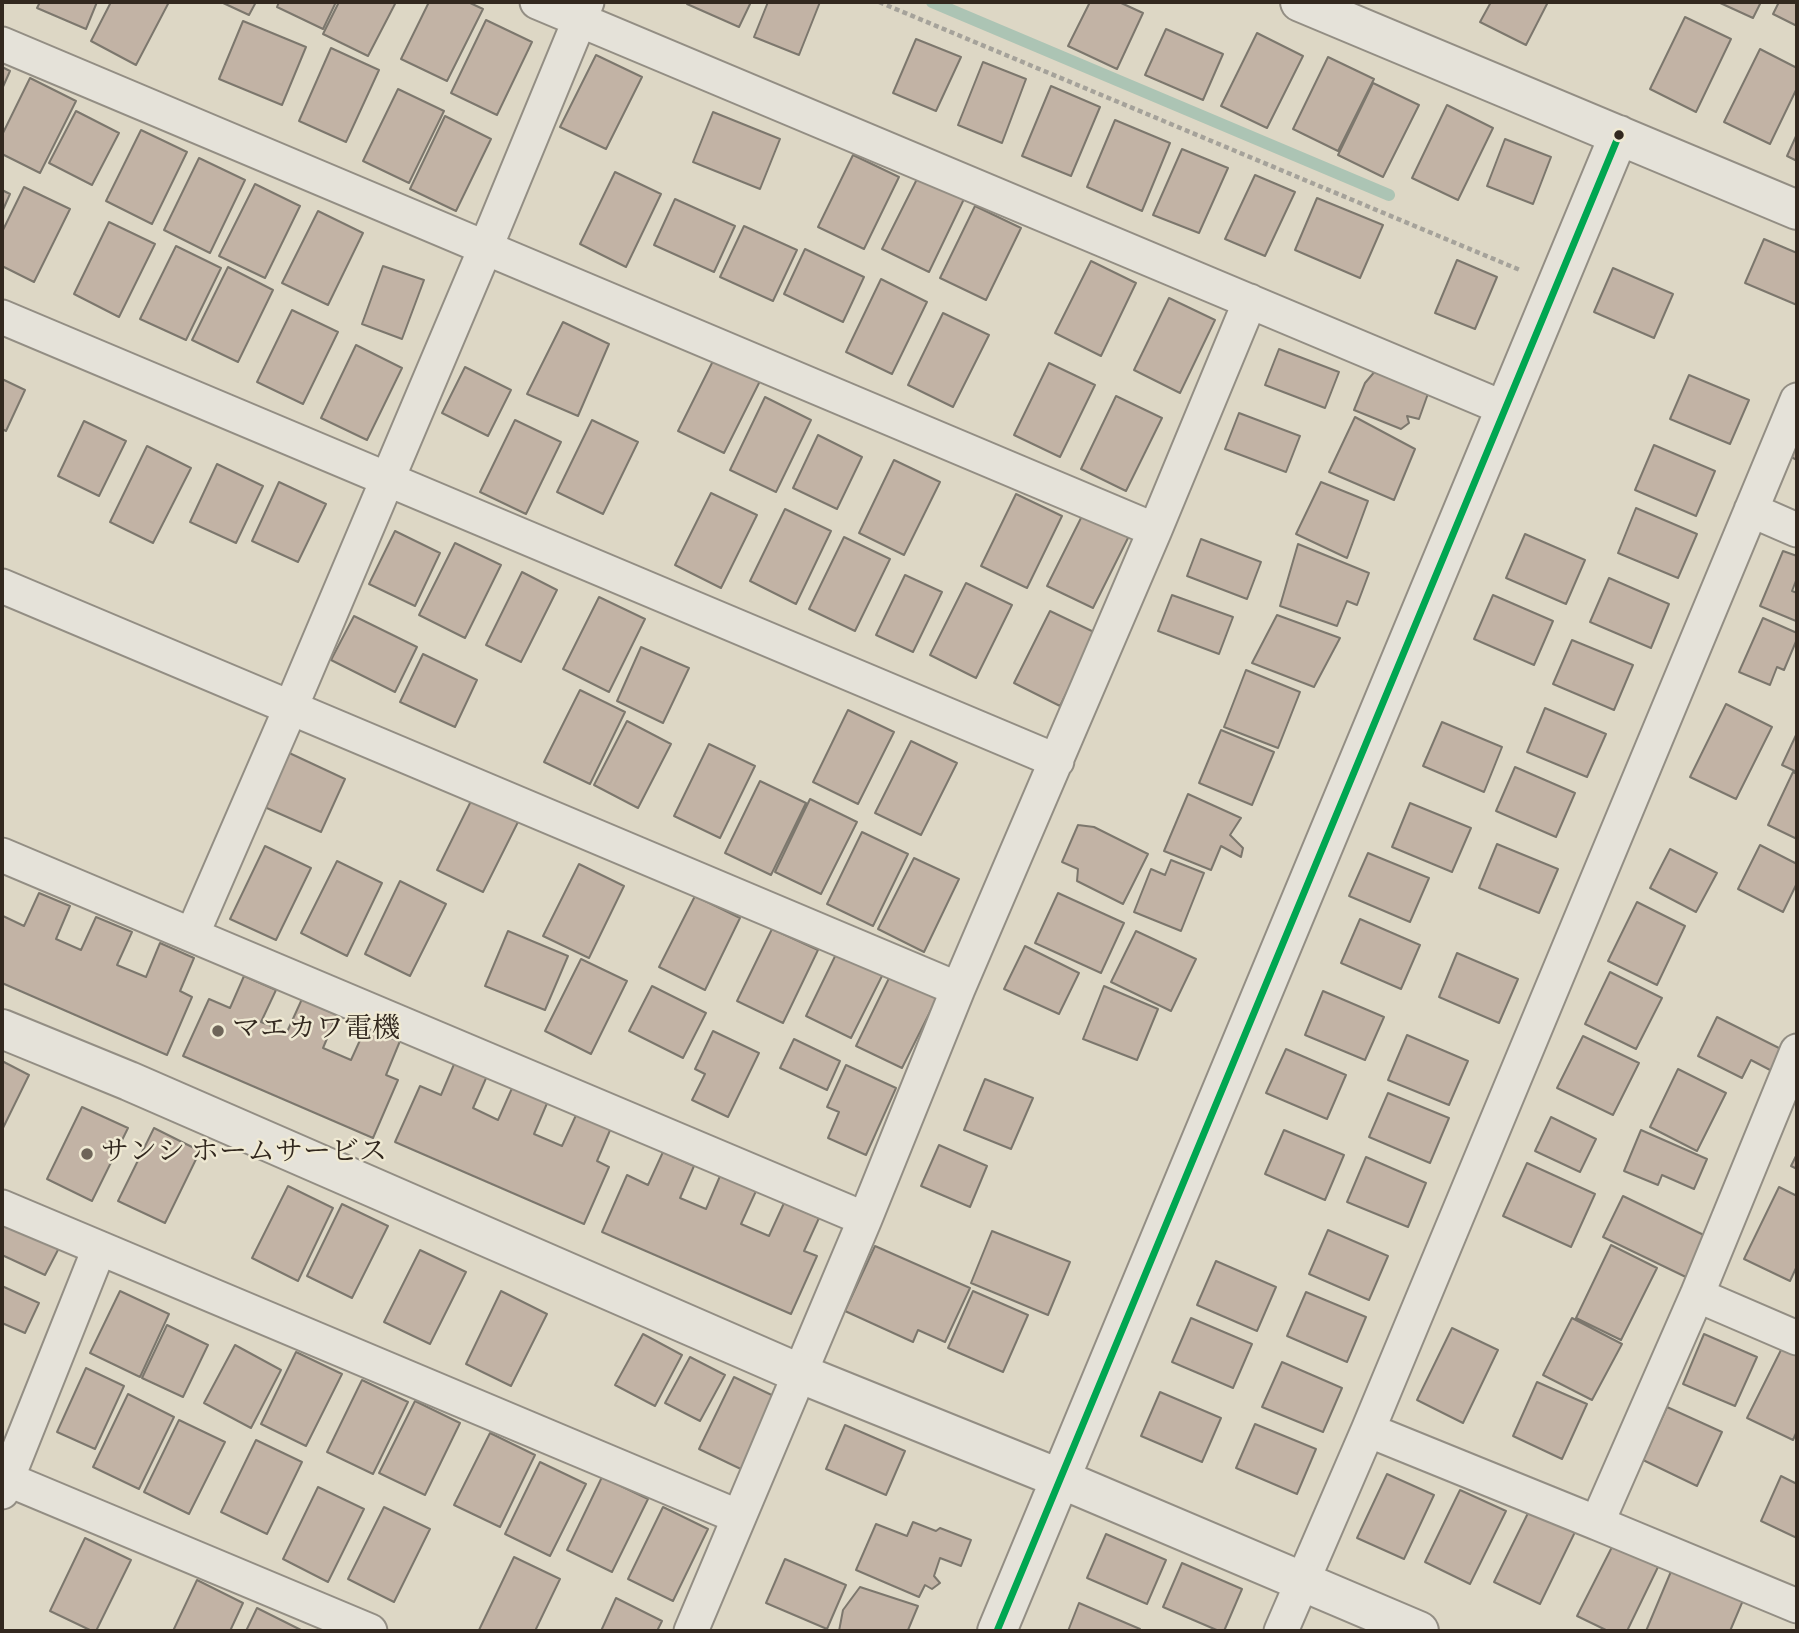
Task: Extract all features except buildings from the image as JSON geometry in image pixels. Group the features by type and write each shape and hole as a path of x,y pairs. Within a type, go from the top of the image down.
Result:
{"street":[{"path":"537,2 583,11 1250,301 1506,409"},
{"path":"1300,2 1797,210"},
{"path":"192,935 291,707 583,11"},
{"path":"2,44 1155,530"},
{"path":"998,1631 1619,135"},
{"path":"691,1631 801,1374 958,989 1250,301"},
{"path":"2,317 1057,761"},
{"path":"1282,1631 1797,400"},
{"path":"1751,510 1797,530"},
{"path":"2,586 958,989"},
{"path":"2,855 865,1219"},
{"path":"2,1029 129,1081 801,1374 1061,1479 1419,1631"},
{"path":"1597,1523 1795,1062"},
{"path":"2,1207 739,1517"},
{"path":"99,1249 4,1485 370,1631"},
{"path":"1697,1295 1797,1338"},
{"path":"1368,1430 1797,1606"}],"path":[{"path":"879,2 1557,286"}],"waterway":[{"path":"932,2 1389,195"}],"transit line":[{"path":"997,1631 1619,135"}],"place":[{"name":"マエカワ電機","path":"218,1031"},
{"name":"サンシ ホームサービス","path":"87,1154"}]}
